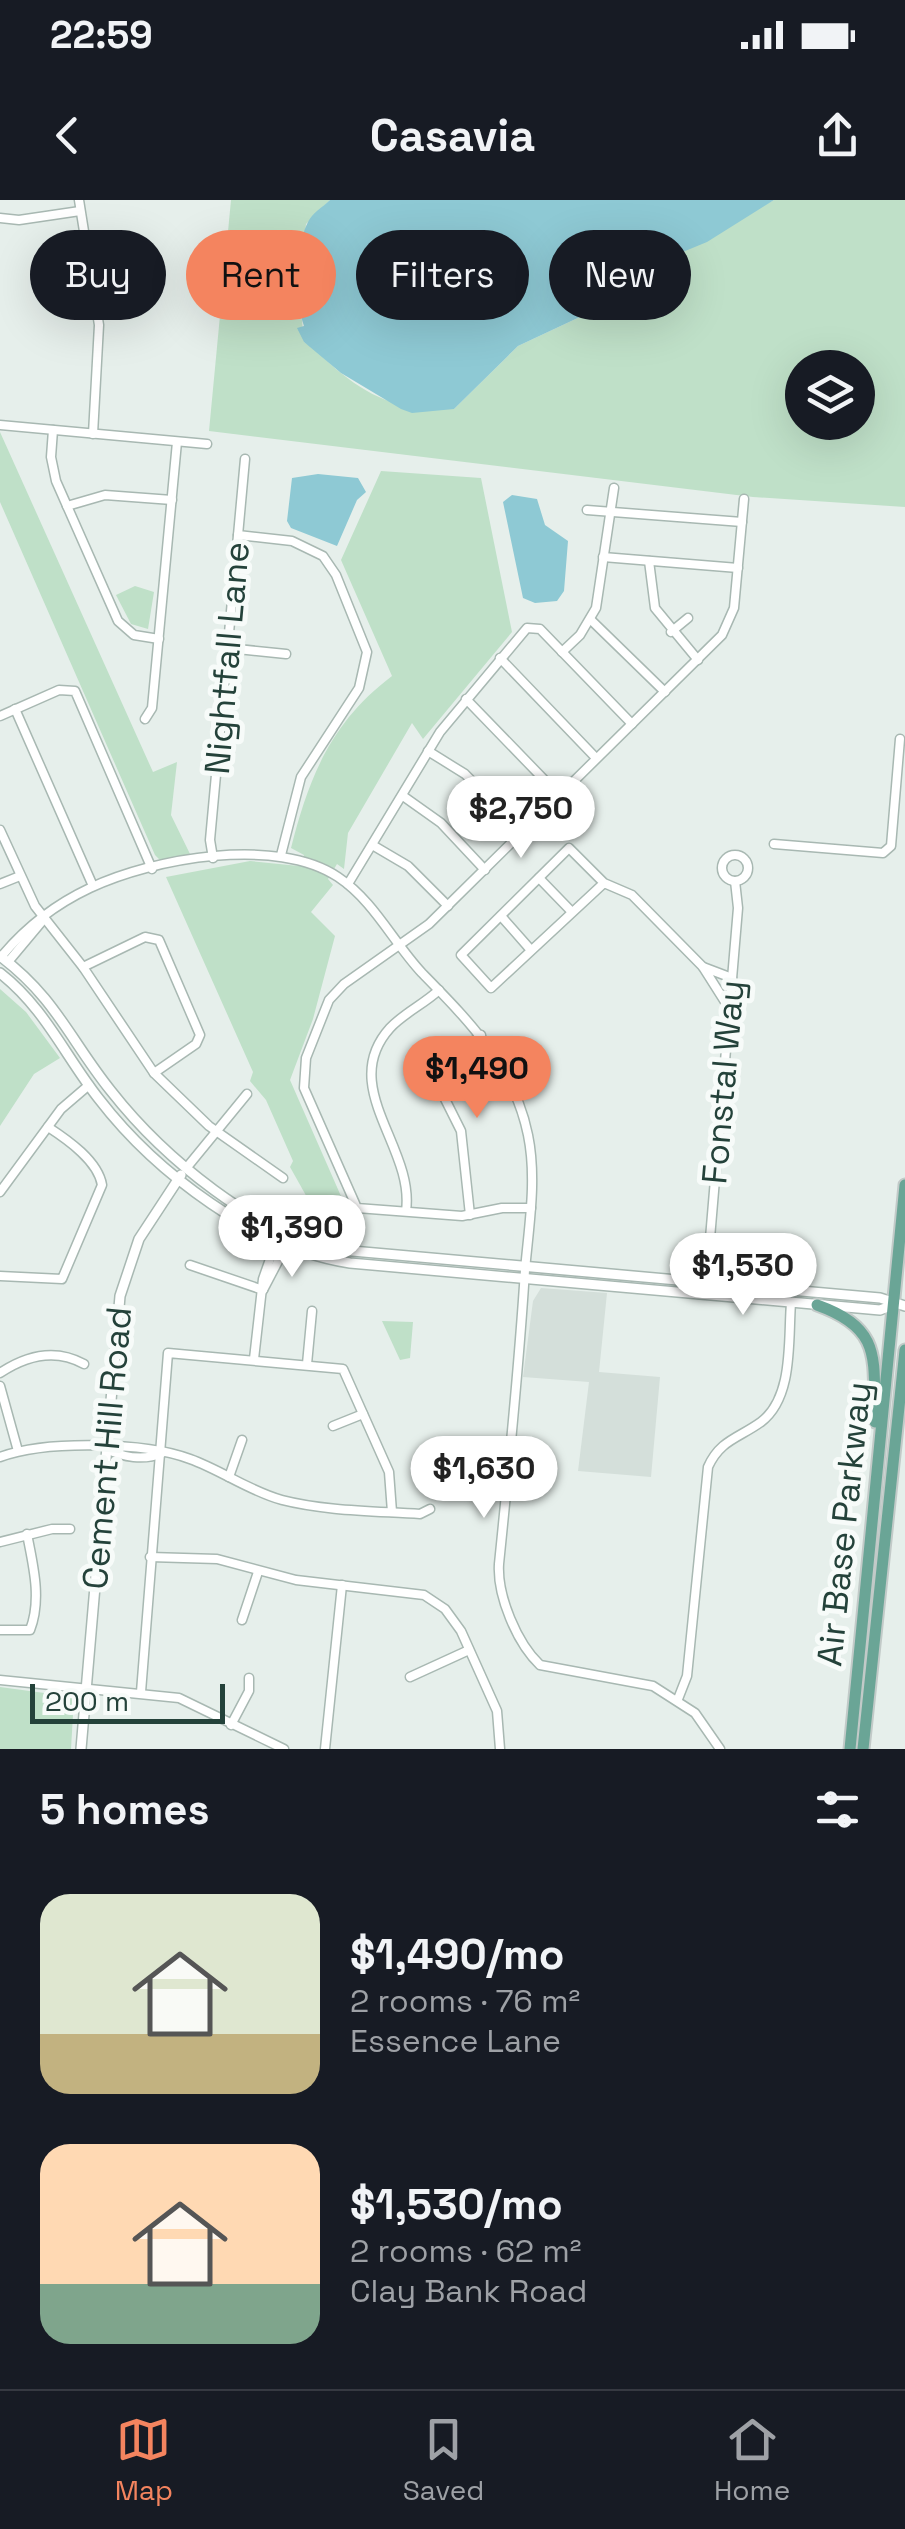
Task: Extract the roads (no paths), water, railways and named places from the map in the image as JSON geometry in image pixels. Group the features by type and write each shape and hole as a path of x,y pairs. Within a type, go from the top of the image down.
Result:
{"main road":[{"name":"Air Base Parkway","path":"850,1749 878,1461 899,1305 905,1184"},
{"path":"817,1305 854,1322 872,1348 878,1461"},
{"name":"Air Base Parkway","path":"864,1749 905,1350"}],"street":[{"path":"79,200 99,325 93,434"},
{"path":"0,218 19,220 80,211"},
{"path":"0,425 207,444"},
{"path":"53,430 51,464 121,626 134,635 158,639"},
{"path":"145,718 152,708 177,442"},
{"name":"Nightfall Lane","path":"213,858 210,840 245,458"},
{"path":"562,652 591,620 614,488"},
{"path":"68,506 104,495 172,500"},
{"path":"531,1208 502,1208 470,1215 359,1209 353,1204 303,1084 308,1052 332,996 448,906 727,628 738,568 744,498"},
{"path":"587,510 742,522"},
{"path":"238,535 292,541 323,556 342,588 366,652 359,688 300,776 280,855"},
{"path":"603,557 738,568"},
{"path":"649,562 650,597 671,632 698,660"},
{"path":"671,632 688,618"},
{"path":"591,620 666,692"},
{"path":"348,884 428,751 466,699 531,626 632,724"},
{"path":"228,648 286,654"},
{"path":"500,658 596,758"},
{"path":"0,716 59,690 75,691 152,869"},
{"path":"466,699 559,795"},
{"path":"15,709 94,886"},
{"path":"774,844 883,852 890,846 900,738"},
{"path":"428,751 466,774 523,833"},
{"path":"403,796 441,823 485,870"},
{"path":"0,830 20,876 45,918 83,967 154,1074 216,1131 283,1178"},
{"path":"374,846 408,866 448,906"},
{"path":"604,884 570,910 490,988 462,955 569,848 604,884 632,895 703,967 730,1008"},
{"path":"720,1749 702,1721 678,1699 640,1681 560,1672 540,1665 525,1646 501,1592 498,1574 526,1267 531,1208 532,1160 524,1118 510,1081 481,1035 398,946 372,908 348,884 302,860 248,853 152,869 94,886 45,918 3,958 58,1011 128,1112 188,1166 255,1218 309,1244 341,1250 526,1267 702,1283 880,1298 899,1305"},
{"path":"0,884 20,876"},
{"path":"539,878 570,910"},
{"name":"Fonstal Way","path":"699,1294 730,1008 738,908 734,881"},
{"path":"501,916 530,949"},
{"path":"83,967 108,951 145,938 159,940 200,1036 196,1044 154,1074"},
{"path":"703,967 732,978"},
{"path":"0,973 46,1020 118,1122 246,1227 281,1244 350,1263 878,1310 899,1305"},
{"path":"406,1211 405,1174 374,1101 371,1066 379,1043 392,1026 439,990"},
{"path":"470,1215 461,1131 432,1076 481,1035"},
{"path":"0,1192 48,1128 89,1085"},
{"path":"188,1166 247,1094"},
{"path":"0,1276 62,1278 102,1185 98,1173 76,1148 48,1128"},
{"name":"Cement Hill Road","path":"81,1749 124,1281 145,1226 188,1166"},
{"path":"254,1359 263,1290 281,1244"},
{"path":"190,1264 263,1290"},
{"path":"678,1699 688,1671 708,1467 723,1444 760,1422 778,1402 791,1302"},
{"path":"307,1364 312,1310"},
{"path":"142,1692 168,1353 343,1369 390,1472 392,1512"},
{"path":"0,1372 39,1355 72,1357 84,1364"},
{"path":"0,1386 18,1451"},
{"path":"333,1426 363,1414"},
{"path":"229,1477 242,1440"},
{"path":"0,1457 63,1446 162,1452 191,1459 293,1502 420,1514 430,1509"},
{"path":"0,1542 70,1529"},
{"path":"0,1630 22,1632 30,1630 33,1622 35,1577 27,1534"},
{"path":"150,1558 218,1559 258,1572 424,1596 454,1619 496,1712 500,1749"},
{"path":"242,1620 258,1572"},
{"path":"324,1749 342,1585"},
{"path":"410,1678 469,1650"},
{"path":"231,1725 249,1691 250,1678"},
{"path":"0,1680 179,1698 284,1749"}],"water":[{"path":"330,200 774,200 691,249 691,230 549,230 549,320 573,320 518,346 454,409 412,413 341,373 304,342 297,328 304,326 303,320 336,320 336,230 305,230 312,215"},
{"path":"318,474 358,478 366,492 357,500 337,546 291,528 287,521 292,478"},
{"path":"512,495 537,499 545,525 568,541 564,591 557,601 535,603 523,598 503,502"}]}
